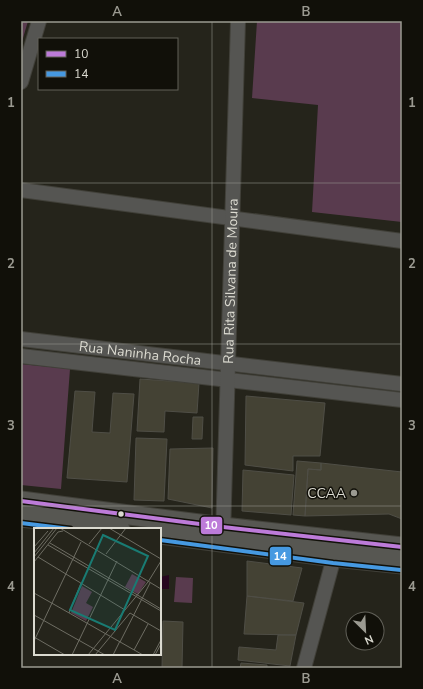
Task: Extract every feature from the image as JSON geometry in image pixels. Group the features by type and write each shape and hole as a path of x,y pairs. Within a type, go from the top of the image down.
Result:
{"main road":[{"path":"21,501 223,534 334,557 402,564"},
{"path":"21,517 112,528"},
{"path":"161,534 223,534 402,547"}],"street":[{"path":"21,82 39,21"},
{"name":"Rua Rita Silvana de Moura","path":"223,534 238,21"},
{"path":"21,190 402,241"},
{"name":"Rua Naninha Rocha","path":"21,339 402,384"},
{"name":"Rua Naninha Rocha","path":"21,356 402,400"},
{"path":"304,668 334,557"}],"shaded area":[{"path":"21,21 28,21 21,45"},
{"path":"257,21 402,21 402,222 312,212 318,105 252,98"},
{"path":"21,364 70,369 61,489 21,485"},
{"path":"169,575 169,589 161,589 161,577"},
{"path":"176,577 193,578 192,603 174,602"}],"building":[{"path":"140,379 199,383 197,413 165,411 164,432 137,431"},
{"path":"75,391 95,392 92,432 110,433 113,393 134,394 127,482 67,478"},
{"path":"246,396 325,403 320,456 293,456 293,471 245,465"},
{"path":"193,417 203,417 202,439 192,439"},
{"path":"136,438 167,439 164,501 134,500"},
{"path":"213,448 212,508 168,499 170,449"},
{"path":"297,461 321,463 321,470 308,469 305,516 293,515"},
{"name":"CCAA","path":"321,463 402,472 402,519 389,514 305,516 308,469 321,470"},
{"path":"243,470 294,475 291,515 242,511"},
{"path":"247,561 302,568 293,601 247,596"},
{"path":"247,596 304,603 296,635 244,634"},
{"path":"163,621 183,622 182,668 162,668"},
{"path":"278,635 296,635 290,666 238,660 239,647 276,650"},
{"path":"241,663 267,665 267,668 240,668"}],"transit line":[{"name":"10","path":"21,501 223,527 402,547"},
{"name":"14","path":"21,523 62,528"},
{"name":"14","path":"161,540 333,563 401,570"}],"place":[{"name":"CCAA","path":"354,493"}]}
